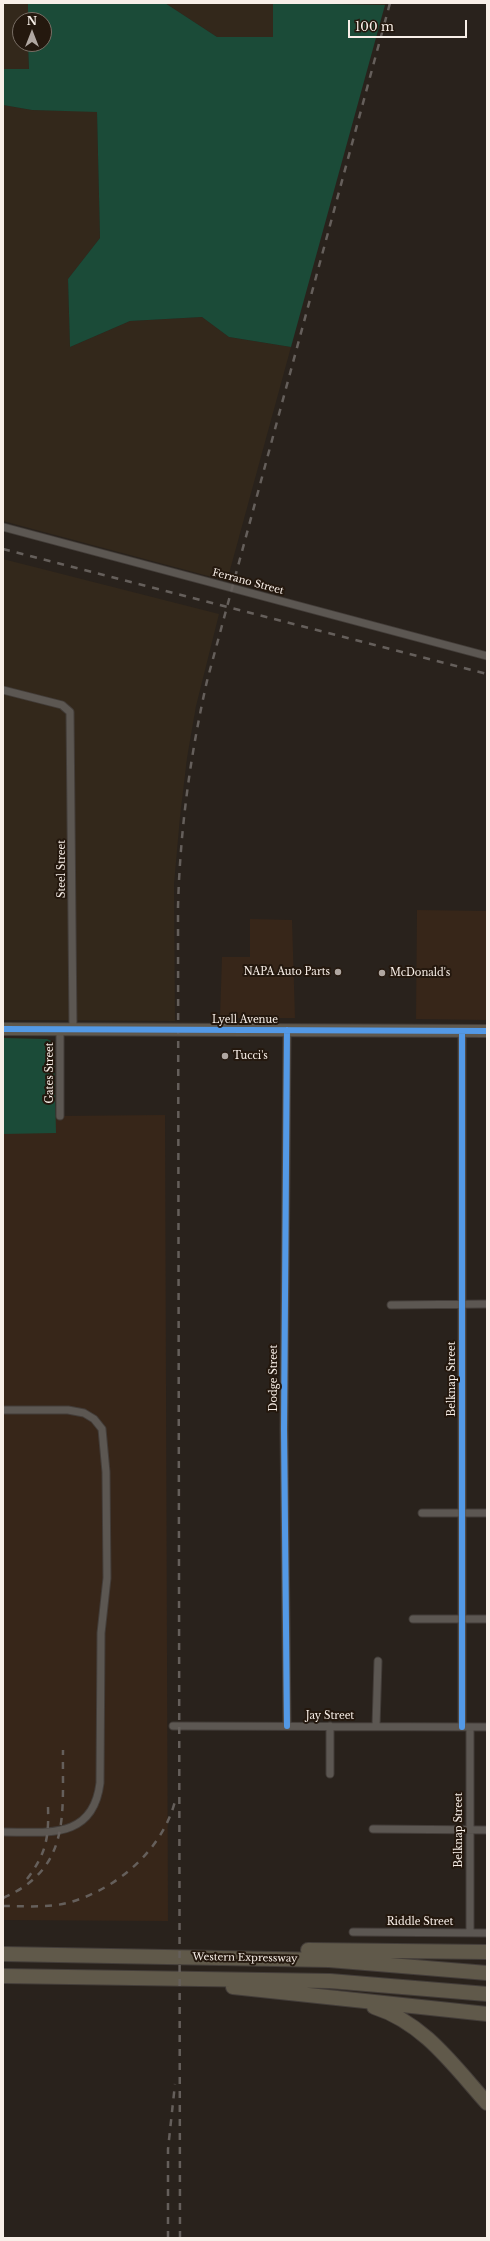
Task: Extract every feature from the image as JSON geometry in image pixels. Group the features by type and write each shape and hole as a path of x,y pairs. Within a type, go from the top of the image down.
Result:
{"highway":[{"path":"156,1956 299,1950 487,1952"},
{"name":"Western Expressway","path":"3,1954 329,1960 487,1973"},
{"name":"Western Expressway","path":"3,1976 330,1981 487,1994"},
{"path":"142,1978 487,2014"},
{"path":"329,1997 379,2009 413,2026 432,2042 487,2103"}],"main road":[{"name":"Lyell Avenue","path":"3,1029 487,1031"}],"street":[{"name":"Ferrano Street","path":"3,527 487,656"},
{"name":"Steel Street","path":"3,690 62,705 68,709 71,715 73,1029"},
{"name":"Gates Street","path":"60,1029 60,1116"},
{"name":"Dodge Street","path":"287,1030 284,1423 287,1726"},
{"name":"Belknap Street","path":"462,1031 462,1727"},
{"path":"391,1305 487,1304"},
{"path":"3,1410 68,1410 84,1413 94,1419 102,1430 106,1472 107,1578 101,1633 100,1783 96,1803 90,1814 80,1823 68,1829 55,1832 3,1832"},
{"path":"422,1513 487,1513"},
{"path":"413,1619 487,1619"},
{"path":"376,1726 378,1661"},
{"name":"Jay Street","path":"173,1726 487,1727"},
{"path":"330,1726 330,1774"},
{"name":"Belknap Street","path":"470,1727 470,1933"},
{"path":"373,1829 487,1830"},
{"name":"Riddle Street","path":"353,1932 487,1933"}],"shaded area":[{"path":"3,3 28,3 28,12 12,12 12,52 28,52 29,69 3,69"},
{"path":"165,3 273,3 273,37 217,37"},
{"path":"273,3 385,3 385,5"},
{"path":"3,105 32,110 97,111 100,238 68,279 70,347 130,321 202,317 229,337 291,347 227,581 3,521"},
{"path":"3,559 219,614 196,706 187,758 180,817 174,884 175,1021 3,1020"},
{"path":"417,910 487,911 487,1020 416,1019"},
{"path":"250,919 292,920 295,1018 220,1018 222,957 250,957"},
{"path":"3,1038 47,1039 51,1041 54,1047 55,1116 165,1115 168,1921 3,1920"}],"green space":[{"path":"28,3 165,3 217,37 273,37 273,3 385,5 291,347 229,337 202,317 130,321 70,347 68,279 100,238 97,112 32,110 3,105 3,69 29,69 28,52 52,52 52,12 28,12"},
{"path":"3,1038 47,1039 51,1041 54,1047 56,1133 3,1134"}],"railway":[{"path":"180,2238 178,907 181,850 191,765 207,681 390,3"},
{"path":"3,549 487,674"},
{"path":"3,1898 25,1886 41,1871 52,1855 62,1817 63,1750"},
{"path":"3,1906 59,1905 86,1897 104,1888 121,1877 150,1850 170,1816 176,1797"},
{"path":"27,1879 38,1862 45,1845 48,1828 48,1807"},
{"path":"168,2238 168,2149 175,2084"}],"cycle path":[{"path":"3,1029 487,1031"},
{"path":"287,1030 284,1429 287,1726"},
{"path":"462,1031 462,1727"}],"place":[{"name":"NAPA Auto Parts","path":"338,972"},
{"name":"McDonald's","path":"382,973"},
{"name":"Tucci's","path":"225,1056"}]}
